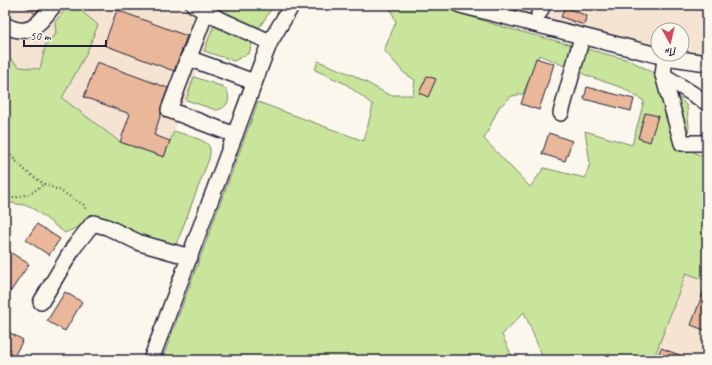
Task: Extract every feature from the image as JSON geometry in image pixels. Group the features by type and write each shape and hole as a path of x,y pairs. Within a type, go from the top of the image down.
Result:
{"lane":[{"path":"5,25 16,30 28,30 37,25 54,5"},
{"path":"151,360 254,82 270,42 292,5"},
{"path":"460,5 650,54"},
{"path":"235,135 169,110 188,58 200,8 217,18 270,42"},
{"path":"561,113 582,37"},
{"path":"188,58 254,82"},
{"path":"690,61 707,63"},
{"path":"665,62 663,75 682,143 707,143"},
{"path":"663,75 707,103"},
{"path":"41,302 74,247 93,223 140,243 190,257"}],"path":[{"path":"5,150 27,172 44,184 59,190 84,206 93,223"},
{"path":"5,200 30,194 44,184"}],"shaded area":[{"path":"5,5 222,5 164,157 120,142 5,55"},
{"path":"488,5 707,5 707,54 690,52 690,22 650,22 650,45 614,38 555,21 520,14"},
{"path":"686,273 707,281 707,360 659,360 654,358"}],"green space":[{"path":"69,5 74,5 98,25 86,54 62,98 120,142 164,157 174,131 203,141 209,146 209,159 176,245 168,247 84,224 65,233 30,206 5,202 5,55 20,67 40,69 46,43 56,34 55,22"},
{"path":"222,5 274,5 259,28 246,26 218,15"},
{"path":"389,5 435,5 503,27 629,60 658,75 687,106 689,127 686,144 695,153 707,157 707,281 686,273 654,358 659,360 544,360 524,312 502,335 514,360 162,360 258,102 364,141 373,105 346,84 315,70 318,61 353,75 389,95 413,95 415,80 404,73 384,50 396,22","holes":["539,55 588,76 623,88 644,101 632,145 585,131 590,163 585,178 544,168 530,187 484,139 499,107 512,96 523,94"]},
{"path":"215,23 253,41 249,53 234,61 204,51"},
{"path":"194,77 224,87 229,98 226,105 216,110 186,100"}],"building":[{"path":"24,5 42,5 35,14"},
{"path":"565,7 587,16 584,25 561,17"},
{"path":"117,10 187,36 174,71 104,45"},
{"path":"536,58 554,64 539,110 521,104"},
{"path":"97,62 168,88 161,107 161,114 154,135 170,141 164,157 120,142 130,114 84,97"},
{"path":"427,76 436,79 428,97 419,93"},
{"path":"587,87 634,99 631,111 584,99"},
{"path":"645,113 658,116 650,142 638,138"},
{"path":"549,133 572,141 565,161 542,154"},
{"path":"37,224 60,239 49,255 26,240"},
{"path":"5,249 29,264 11,291 5,288"},
{"path":"707,285 707,331 691,325"},
{"path":"65,292 82,302 65,331 47,321"},
{"path":"5,330 23,340 12,360 5,360"},
{"path":"661,348 690,359 668,360 658,356"}]}
